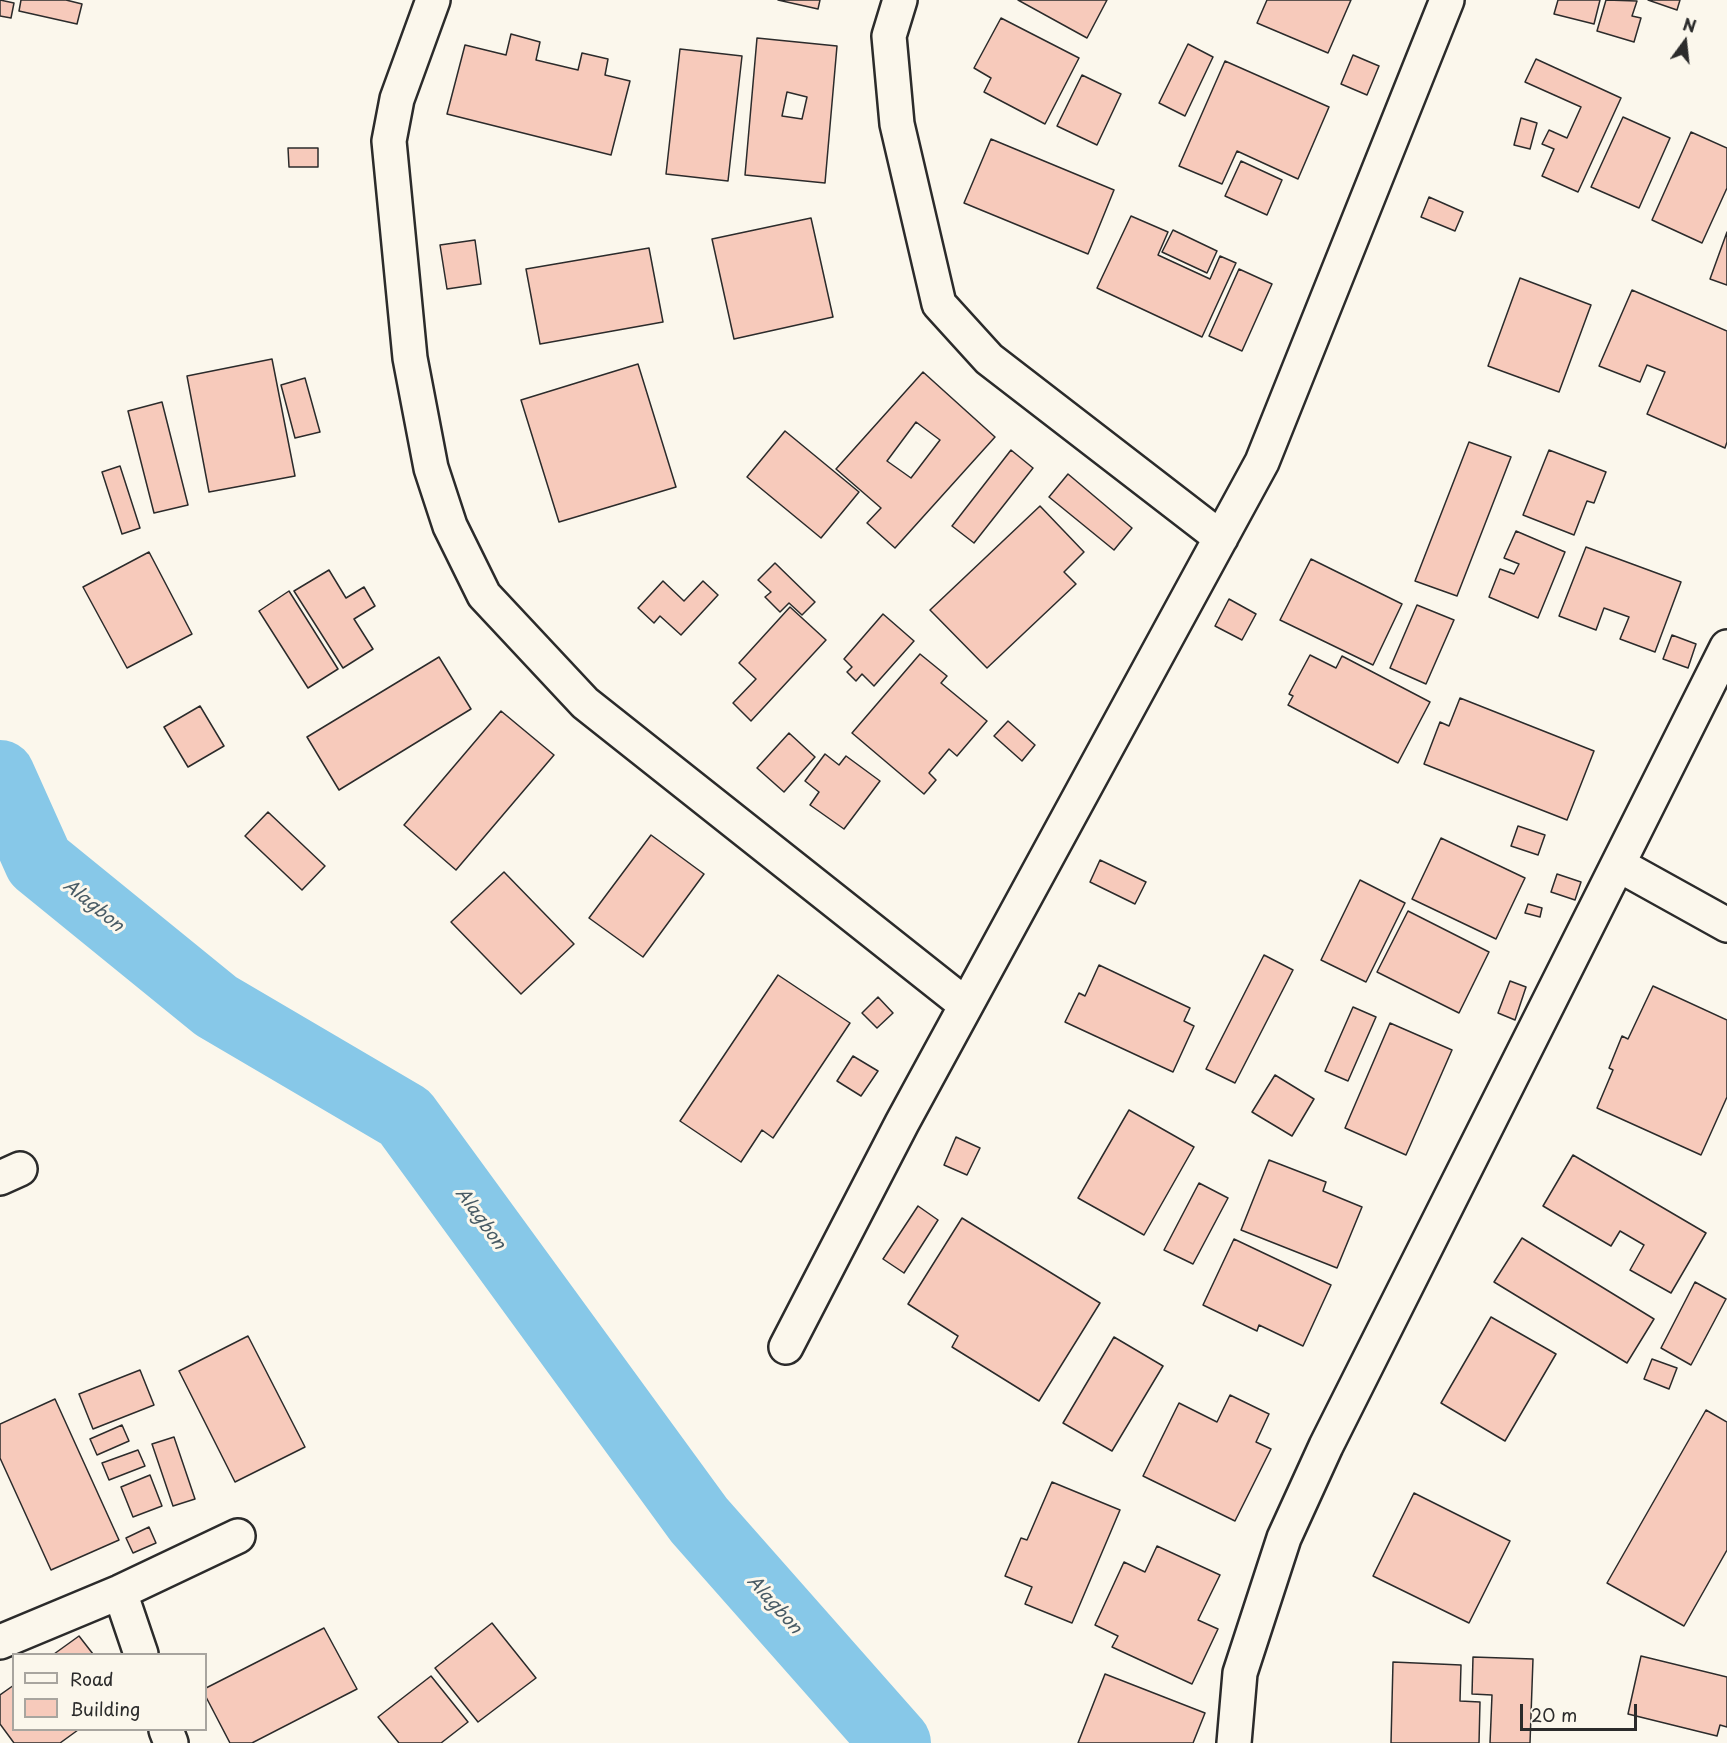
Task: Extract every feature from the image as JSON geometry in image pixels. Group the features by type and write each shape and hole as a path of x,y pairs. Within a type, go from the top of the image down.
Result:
{"street":[{"path":"433,0 397,99 389,141 410,358 431,468 450,526 484,595 585,703 966,1005"},
{"path":"900,0 889,36 897,124 939,304 989,359 1221,538"},
{"path":"786,1347 966,1005 1262,462 1448,0"},
{"path":"1234,1743 1240,1673 1284,1538 1326,1446 1727,647"},
{"path":"1619,865 1727,925"},
{"path":"0,1642 120,1592 238,1536"},
{"path":"120,1592 141,1653"}],"building":[{"path":"0,0 14,3 11,18 0,16"},
{"path":"21,0 66,0 82,4 77,24 19,11"},
{"path":"778,0 820,0 818,9"},
{"path":"1018,0 1107,0 1087,38"},
{"path":"1267,0 1351,0 1328,53 1257,23"},
{"path":"1558,0 1600,0 1594,24 1554,14"},
{"path":"1606,0 1637,1 1632,16 1641,18 1634,42 1597,31"},
{"path":"1648,0 1680,0 1677,10"},
{"path":"1001,18 1079,58 1045,124 984,92 991,78 974,68"},
{"path":"511,34 540,42 536,60 578,70 582,53 608,59 605,75 630,81 611,155 447,114 465,45 506,55"},
{"path":"757,38 837,46 825,183 745,175","holes":["787,92 807,97 802,119 782,116"]},
{"path":"1188,44 1213,57 1185,116 1159,103"},
{"path":"680,49 742,56 728,181 666,174"},
{"path":"1353,55 1379,66 1367,95 1341,84"},
{"path":"1536,59 1621,98 1578,192 1542,176 1554,149 1542,144 1549,130 1567,138 1581,107 1525,82"},
{"path":"1225,61 1329,107 1298,179 1237,151 1222,184 1179,166"},
{"path":"1082,75 1121,94 1097,145 1057,126"},
{"path":"1623,117 1670,138 1639,208 1591,187"},
{"path":"1521,118 1537,123 1530,149 1514,145"},
{"path":"1691,132 1727,148 1727,188 1702,243 1652,220"},
{"path":"991,139 1114,190 1088,254 964,203"},
{"path":"288,148 318,148 318,167 289,167"},
{"path":"1241,161 1282,180 1267,215 1225,196"},
{"path":"1429,197 1463,212 1455,231 1421,217"},
{"path":"1131,216 1168,232 1158,255 1210,279 1220,256 1236,263 1202,337 1097,288"},
{"path":"811,218 833,317 734,339 712,239"},
{"path":"1173,230 1217,251 1207,273 1162,252"},
{"path":"1727,232 1727,285 1710,279"},
{"path":"475,240 481,284 447,289 440,245"},
{"path":"649,248 663,322 540,344 526,269"},
{"path":"1239,269 1272,284 1242,351 1209,336"},
{"path":"1520,278 1591,305 1559,392 1488,366"},
{"path":"1632,290 1727,331 1727,442 1725,448 1647,414 1665,372 1647,365 1640,382 1599,366"},
{"path":"272,359 295,476 209,492 187,376"},
{"path":"638,364 676,487 559,522 521,400"},
{"path":"923,372 995,437 895,548 867,523 881,508 836,469","holes":["916,422 940,440 911,478 887,461"]},
{"path":"305,378 320,432 295,438 281,385"},
{"path":"162,402 188,505 154,513 128,411"},
{"path":"785,431 859,492 821,538 747,477"},
{"path":"1469,442 1511,457 1457,596 1415,581"},
{"path":"1011,450 1033,468 974,543 952,526"},
{"path":"1549,450 1606,472 1594,503 1587,501 1574,535 1523,515"},
{"path":"120,466 140,528 122,534 102,472"},
{"path":"1068,474 1132,528 1114,550 1049,497"},
{"path":"1040,506 1084,552 1064,572 1076,584 987,668 930,610"},
{"path":"1516,531 1565,552 1538,618 1489,597 1500,569 1514,574 1519,564 1504,558"},
{"path":"1586,547 1681,582 1655,652 1620,639 1629,617 1604,608 1596,630 1559,616"},
{"path":"149,552 192,634 127,668 83,587"},
{"path":"1311,559 1402,604 1373,665 1280,620"},
{"path":"775,563 815,602 802,615 789,603 780,612 765,597 771,592 758,580"},
{"path":"329,570 346,598 364,587 375,606 354,619 373,649 343,668 294,591"},
{"path":"663,581 684,601 703,581 718,595 681,635 660,616 654,623 638,608"},
{"path":"289,591 338,669 308,688 259,611"},
{"path":"1229,599 1256,614 1242,640 1215,626"},
{"path":"1417,605 1454,620 1426,684 1390,668"},
{"path":"790,607 826,640 751,721 733,703 756,679 739,663"},
{"path":"883,614 914,641 874,686 862,674 856,681 847,672 852,667 844,659"},
{"path":"1672,635 1696,644 1688,668 1663,659"},
{"path":"920,654 947,676 941,683 987,721 957,756 949,749 929,773 936,780 924,794 852,733"},
{"path":"1310,655 1336,668 1342,656 1430,702 1398,763 1288,705 1293,696 1289,694"},
{"path":"439,657 471,709 339,790 307,737"},
{"path":"1460,698 1594,751 1567,820 1424,764 1440,722 1449,726"},
{"path":"200,706 224,746 188,767 164,727"},
{"path":"501,711 554,755 456,870 404,825"},
{"path":"1008,721 1035,745 1022,761 994,736"},
{"path":"789,733 815,757 784,792 757,768"},
{"path":"825,754 839,765 846,756 880,781 844,829 810,805 819,792 805,781"},
{"path":"268,812 325,866 302,890 245,836"},
{"path":"1518,826 1545,835 1538,855 1511,846"},
{"path":"651,835 704,874 643,957 589,918"},
{"path":"1441,838 1525,878 1496,939 1412,899"},
{"path":"1100,860 1146,882 1135,904 1090,882"},
{"path":"504,872 574,944 521,994 451,922"},
{"path":"1557,874 1581,882 1575,900 1551,892"},
{"path":"1360,880 1405,903 1366,982 1321,960"},
{"path":"1528,904 1542,908 1540,917 1525,913"},
{"path":"1408,911 1489,952 1459,1013 1377,972"},
{"path":"1264,955 1293,970 1235,1083 1206,1069"},
{"path":"1099,965 1190,1008 1184,1021 1194,1026 1173,1072 1065,1022 1079,993 1085,996"},
{"path":"778,975 850,1023 773,1138 762,1130 741,1162 680,1121"},
{"path":"1510,981 1526,987 1515,1020 1498,1013"},
{"path":"1653,986 1727,1020 1727,1097 1701,1155 1597,1108 1613,1070 1609,1068 1622,1036 1628,1039"},
{"path":"878,997 893,1013 877,1028 862,1013"},
{"path":"1353,1007 1376,1017 1348,1081 1325,1071"},
{"path":"1390,1023 1452,1050 1406,1155 1345,1128"},
{"path":"853,1056 878,1071 861,1096 837,1081"},
{"path":"1275,1075 1314,1099 1292,1136 1252,1112"},
{"path":"1129,1110 1194,1147 1144,1235 1078,1198"},
{"path":"956,1137 980,1148 967,1175 944,1165"},
{"path":"1573,1155 1706,1233 1671,1293 1630,1270 1644,1245 1620,1231 1611,1246 1543,1206"},
{"path":"1269,1160 1326,1182 1323,1191 1362,1207 1337,1268 1241,1230"},
{"path":"1199,1183 1228,1198 1193,1264 1164,1250"},
{"path":"918,1206 938,1220 904,1273 883,1259"},
{"path":"962,1218 1100,1303 1039,1401 952,1347 958,1336 908,1304"},
{"path":"1522,1238 1654,1319 1627,1363 1494,1282"},
{"path":"1234,1239 1331,1285 1303,1346 1259,1325 1257,1331 1203,1305"},
{"path":"1695,1282 1726,1299 1691,1365 1661,1348"},
{"path":"1491,1317 1556,1354 1505,1441 1441,1403"},
{"path":"248,1336 305,1447 235,1482 179,1371"},
{"path":"1114,1337 1163,1366 1112,1451 1063,1423"},
{"path":"1652,1359 1677,1368 1669,1389 1644,1379"},
{"path":"140,1370 154,1405 93,1429 79,1394"},
{"path":"1230,1395 1269,1414 1256,1442 1271,1449 1235,1521 1143,1476 1179,1403 1217,1422"},
{"path":"55,1399 119,1540 51,1570 0,1458 0,1424"},
{"path":"1706,1410 1727,1422 1727,1550 1684,1626 1607,1583"},
{"path":"122,1425 129,1441 97,1455 90,1439"},
{"path":"174,1437 195,1499 173,1506 152,1444"},
{"path":"138,1450 145,1466 109,1480 102,1463"},
{"path":"150,1475 162,1506 133,1517 121,1487"},
{"path":"1052,1482 1120,1510 1072,1623 1025,1604 1032,1587 1005,1576 1021,1538 1027,1540"},
{"path":"1414,1493 1510,1541 1469,1623 1373,1576"},
{"path":"149,1527 156,1543 133,1553 126,1538"},
{"path":"1157,1546 1220,1575 1198,1620 1218,1629 1192,1684 1112,1647 1118,1636 1095,1625 1124,1562 1145,1572"},
{"path":"492,1623 536,1678 478,1722 435,1668"},
{"path":"324,1628 357,1689 252,1743 230,1743 207,1699 207,1687"},
{"path":"79,1636 92,1653 55,1653"},
{"path":"1641,1656 1727,1677 1727,1727 1720,1725 1717,1736 1628,1714"},
{"path":"1473,1657 1533,1659 1530,1743 1490,1743 1492,1695 1472,1694"},
{"path":"1393,1662 1461,1665 1460,1701 1480,1702 1479,1743 1391,1743"},
{"path":"1105,1674 1205,1713 1193,1743 1078,1743"},
{"path":"431,1676 468,1722 441,1743 399,1743 378,1717"},
{"path":"12,1686 12,1731 77,1731 60,1743 14,1743 0,1724 0,1695"}],"waterway":[{"name":"Alagbon","path":"0,775 39,862 216,1006 405,1117 699,1520 896,1743"}]}
